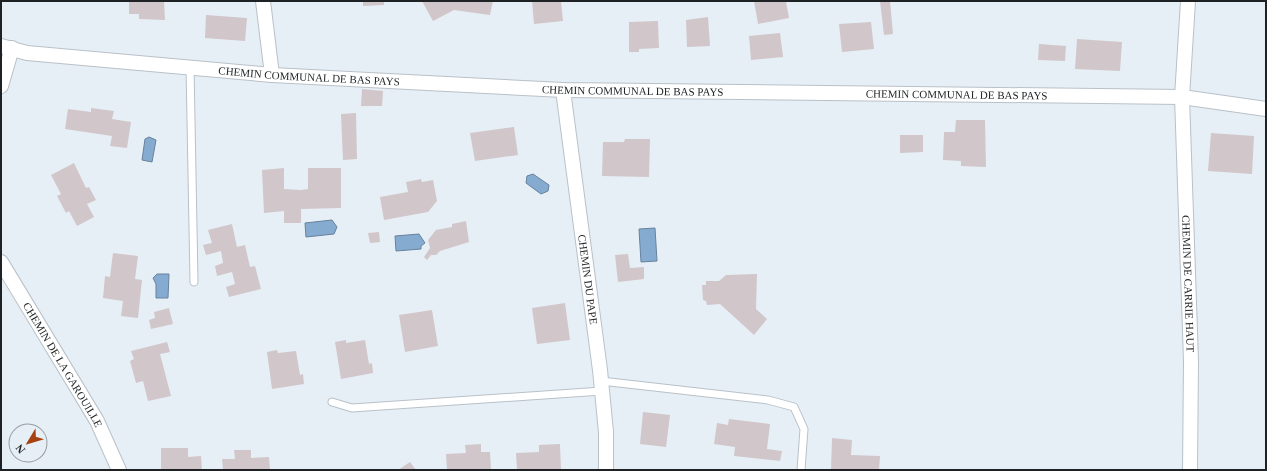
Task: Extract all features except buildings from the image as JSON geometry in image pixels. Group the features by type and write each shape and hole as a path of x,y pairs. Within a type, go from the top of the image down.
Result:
{"street":[{"path":"263,1 272,75"},
{"name":"CHEMIN DE CARRIE HAUT","path":"1188,1 1182,97 1191,361 1190,470"},
{"path":"1,86 6,47"},
{"name":"CHEMIN COMMUNAL DE BAS PAYS","path":"6,47 27,52 272,75 563,90 1182,97 1266,110"},
{"name":"CHEMIN DU PAPE","path":"563,90 602,386 606,432 606,470"},
{"name":"CHEMIN DE LA GAROUILLE","path":"1,262 97,422 119,470"}],"lane":[{"path":"190,67 194,282"},
{"path":"332,402 352,408 602,386 768,400 794,407 804,429 801,470"}],"water":[{"path":"149,137 156,140 152,162 142,160 145,139"},
{"path":"533,174 549,185 548,191 541,194 526,183 527,176"},
{"path":"332,220 337,227 334,234 306,237 305,223"},
{"path":"655,228 657,261 641,262 639,229"},
{"path":"419,234 425,243 421,246 421,249 396,251 395,236"},
{"path":"157,274 169,274 168,298 156,298 156,284 153,278"}]}
